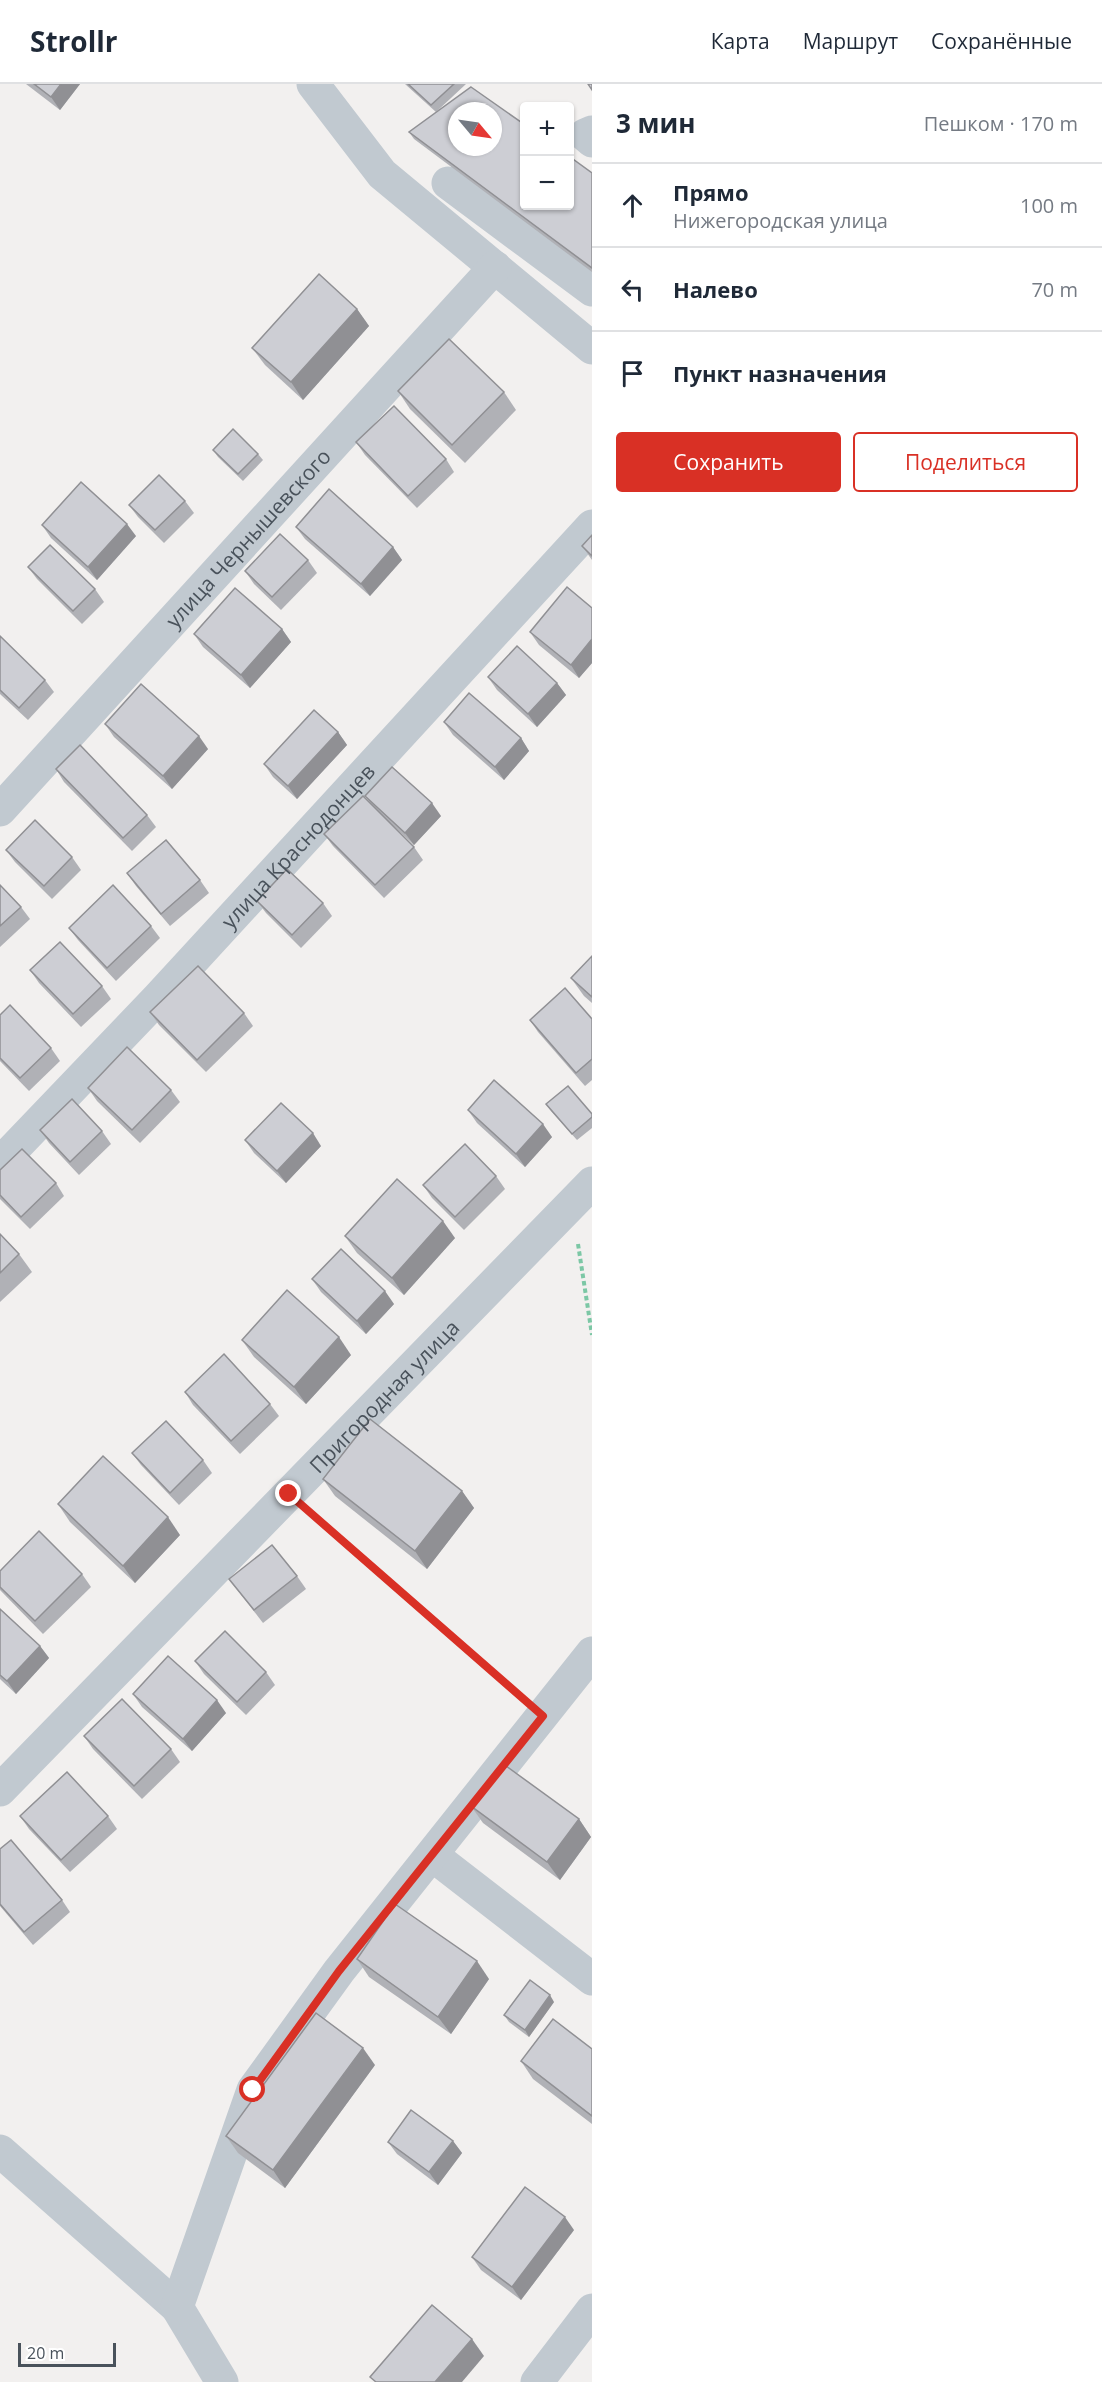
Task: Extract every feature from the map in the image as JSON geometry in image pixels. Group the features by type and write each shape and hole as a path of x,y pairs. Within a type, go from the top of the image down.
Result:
{"street":[{"path":"313,84 382,174 592,348"},
{"path":"592,132 585,135 592,141"},
{"path":"448,183 592,290"},
{"name":"улица Чернышевского","path":"0,810 495,267"},
{"name":"улица Краснодонцев","path":"0,1163 174,980 592,526"},
{"name":"Пригородная улица","path":"0,1790 582,1194"},
{"path":"177,2307 253,2090 339,1971 592,1653"},
{"path":"432,1855 592,1979"},
{"path":"0,2151 177,2307 222,2382"},
{"path":"537,2382 592,2310"}],"path":[{"path":"582,1194 592,1335"},
{"path":"289,1494 543,1716"}],"building":[{"path":"34,84 61,84 51,97"},
{"path":"408,84 454,84 431,105"},
{"path":"471,87 492,102 450,102"},
{"path":"448,104 448,156 502,156 502,109 520,121 520,210 574,210 574,160 592,173 592,268 409,132"},
{"path":"319,274 357,309 291,382 252,348"},
{"path":"449,339 504,392 452,445 398,391"},
{"path":"394,406 446,459 408,496 356,442"},
{"path":"233,429 258,454 238,474 213,450"},
{"path":"159,475 185,501 155,530 129,505"},
{"path":"81,482 127,524 88,567 42,525"},
{"path":"329,489 393,547 361,584 296,527"},
{"path":"280,534 308,560 272,597 245,571"},
{"path":"592,535 592,556 582,546"},
{"path":"50,545 95,589 73,611 28,567"},
{"path":"567,587 592,608 592,639 571,665 530,632"},
{"path":"235,588 282,629 241,675 194,634"},
{"path":"0,636 45,680 19,708 0,690"},
{"path":"517,646 557,683 528,714 488,677"},
{"path":"141,684 199,736 163,776 105,724"},
{"path":"469,693 521,738 495,767 444,722"},
{"path":"314,710 338,732 288,786 264,764"},
{"path":"80,745 147,815 123,838 56,769"},
{"path":"392,767 432,803 405,833 365,796"},
{"path":"363,796 414,847 375,885 324,834"},
{"path":"35,820 72,857 44,886 6,850"},
{"path":"166,840 200,880 161,914 127,873"},
{"path":"287,869 323,903 292,935 257,901"},
{"path":"0,885 21,907 0,926"},
{"path":"113,885 151,926 107,968 69,928"},
{"path":"60,942 102,986 73,1014 30,970"},
{"path":"592,956 592,997 571,978"},
{"path":"198,966 244,1013 197,1060 150,1012"},
{"path":"565,988 592,1019 592,1059 576,1073 530,1020"},
{"path":"10,1005 51,1048 20,1078 0,1058 0,1015"},
{"path":"127,1047 171,1090 132,1130 88,1088"},
{"path":"494,1080 543,1124 516,1154 468,1110"},
{"path":"568,1086 592,1114 592,1117 572,1134 546,1104"},
{"path":"72,1099 102,1131 70,1162 40,1130"},
{"path":"281,1103 313,1133 277,1171 245,1140"},
{"path":"465,1144 496,1176 455,1217 423,1185"},
{"path":"22,1149 56,1183 21,1217 0,1195 0,1170"},
{"path":"397,1179 443,1221 392,1278 345,1236"},
{"path":"0,1234 19,1254 0,1273"},
{"path":"341,1249 385,1291 357,1321 312,1279"},
{"path":"287,1290 339,1337 294,1387 242,1340"},
{"path":"224,1354 270,1404 231,1441 185,1392"},
{"path":"370,1419 462,1491 415,1551 323,1479"},
{"path":"166,1421 203,1460 170,1493 132,1453"},
{"path":"103,1456 168,1517 123,1566 58,1504"},
{"path":"39,1531 82,1574 35,1621 0,1587 0,1571"},
{"path":"272,1545 297,1576 254,1610 229,1579"},
{"path":"0,1609 40,1646 7,1681 0,1675"},
{"path":"225,1631 266,1672 237,1702 195,1661"},
{"path":"168,1656 217,1700 183,1739 133,1694"},
{"path":"122,1699 171,1749 134,1786 84,1736"},
{"path":"502,1763 579,1819 547,1862 471,1806"},
{"path":"67,1772 108,1816 61,1860 20,1816"},
{"path":"11,1840 62,1900 24,1932 0,1904 0,1849"},
{"path":"395,1904 477,1961 438,2017 357,1959"},
{"path":"530,1980 550,1995 525,2030 504,2015"},
{"path":"316,2013 363,2048 273,2170 226,2136"},
{"path":"553,2019 592,2049 592,2116 521,2061"},
{"path":"411,2110 453,2141 429,2172 388,2142"},
{"path":"525,2187 565,2217 512,2287 472,2257"},
{"path":"432,2305 472,2339 435,2382 376,2382 370,2377"}],"route":[{"path":"253,2090 339,1971 543,1716 289,1494"}]}
